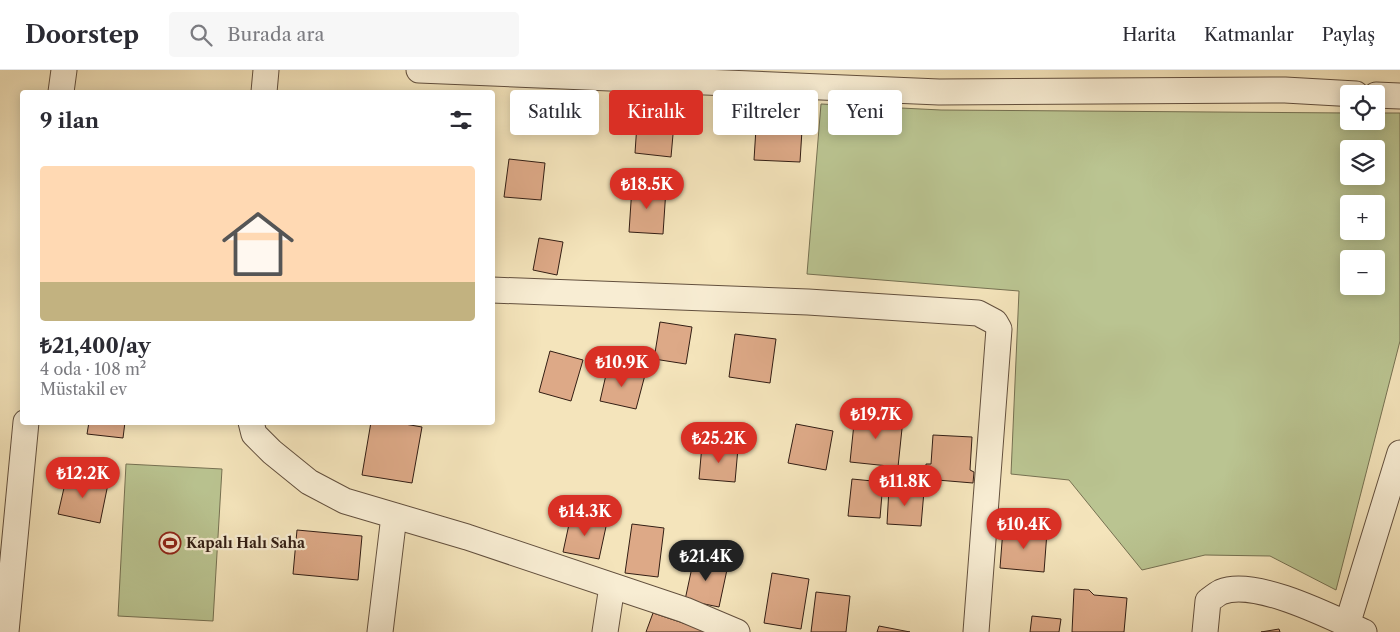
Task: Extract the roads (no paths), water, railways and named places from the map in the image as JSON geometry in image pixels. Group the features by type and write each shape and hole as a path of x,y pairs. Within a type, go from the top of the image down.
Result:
{"street":[{"path":"62,90 64,70"},
{"path":"264,90 266,70"},
{"path":"419,70 939,81 1340,93"},
{"path":"1385,95 1400,96"},
{"path":"495,290 808,302 978,313 995,322 999,329 996,382 976,632"},
{"path":"6,632 26,425"},
{"path":"252,425 254,434 308,482 345,501 467,537 685,610 737,632"},
{"path":"1205,632 1208,601 1221,592 1236,589 1263,592 1312,609 1356,628 1400,453"},
{"path":"380,632 394,516"},
{"path":"605,632 612,586"}],"place":[{"name":"Kapalı Halı Saha","path":"170,543"}]}
